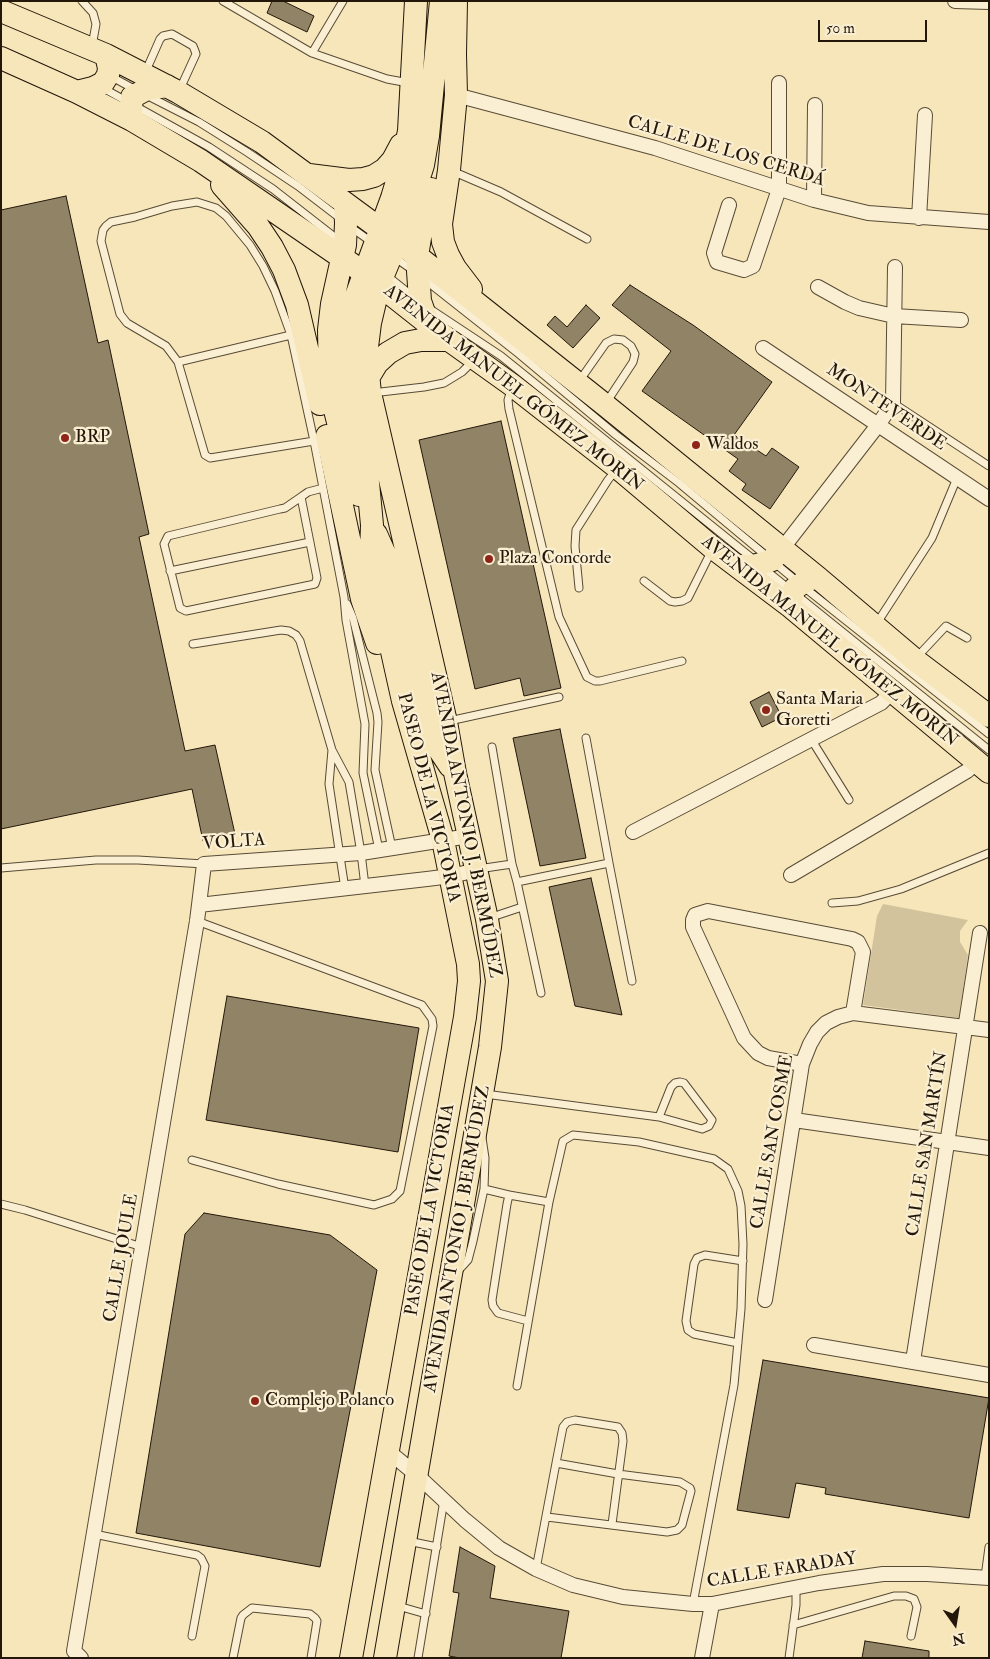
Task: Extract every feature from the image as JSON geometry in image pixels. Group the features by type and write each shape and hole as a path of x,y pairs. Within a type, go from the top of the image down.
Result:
{"main road":[{"path":"416,1 409,131 402,165 369,252 332,304 329,330 330,379 335,410 356,488 388,561 427,725 432,739 455,772"},
{"path":"423,311 417,265 423,220 437,161 442,114 444,64 440,1"},
{"name":"AVENIDA ANTONIO J. BERMÚDEZ","path":"386,1658 492,1039 497,981 487,919 446,722 369,386 366,355 368,338 369,252 416,191 428,136 440,1"},
{"path":"456,1 456,96 449,170 441,224 443,242 455,268 497,320"},
{"name":"AVENIDA MANUEL GÓMEZ MORÍN","path":"1,11 137,98 201,161 320,242 369,252 417,265 497,320 605,405 763,560 800,590 875,626 915,660 989,716"},
{"name":"AVENIDA MANUEL GÓMEZ MORÍN","path":"1,58 96,71 137,98 173,89 262,142 307,175 369,252 449,340 512,385 618,468 714,548 763,560 800,590 892,692 985,762"},
{"path":"307,175 349,180 374,176 385,169 393,160 409,131"},
{"path":"201,161 258,226 284,270 297,305 309,352 362,599 383,662 403,701"},
{"path":"369,386 377,363 388,353 406,343 421,340 449,340"},
{"name":"PASEO DE LA VICTORIA","path":"351,1658 468,998 468,964 443,840 403,701 371,554 372,525"}],"street":[{"path":"955,1 989,2"},
{"path":"729,206 714,253 716,262 744,270 753,266 779,189 779,83"},
{"name":"CALLE DE LOS CERDÁ","path":"456,96 655,148 814,200 868,213 989,222"},
{"path":"814,200 815,105"},
{"path":"920,218 925,115"},
{"path":"763,560 878,425 893,403 895,267"},
{"path":"818,287 852,305 894,316 962,320"},
{"name":"MONTEVERDE","path":"763,348 989,499"},
{"path":"633,832 881,703 892,692"},
{"path":"791,875 985,762"},
{"name":"VOLTA","path":"204,864 361,853 469,836"},
{"name":"CALLE JOULE","path":"76,1656 94,1534 197,921 204,864"},
{"path":"199,905 450,876 477,870"},
{"path":"802,1064 768,1058 750,1047 744,1038 693,927 695,915 708,911 852,938 861,946 863,952 853,1013 989,1030"},
{"name":"CALLE SAN MARTÍN","path":"913,1361 980,933"},
{"name":"CALLE SAN COSME","path":"766,1300 802,1064 817,1032 838,1017 853,1013"},
{"path":"794,1120 989,1148"},
{"path":"814,1345 989,1375"},
{"name":"CALLE FARADAY","path":"388,1451 499,1548 536,1569 573,1585 623,1597 712,1604 796,1587 883,1574 927,1574 987,1578"},
{"path":"702,1658 712,1604"}],"lane":[{"path":"82,1 93,13 96,24 96,71"},
{"path":"223,1 312,53 387,79 412,83"},
{"path":"312,53 343,1"},
{"path":"137,98 160,39 163,36 172,34 193,46 196,54 173,89"},
{"path":"137,98 169,124 209,147 369,252"},
{"path":"137,98 199,122 247,152 298,186 369,252"},
{"path":"449,170 501,192 587,239"},
{"path":"314,441 207,457 203,452 178,362 166,346 127,323 120,314 101,241 103,230 111,222 172,206 197,202 216,208 226,216 250,245 275,291 290,335 314,441 344,597 346,620 364,716 363,773 386,849"},
{"path":"417,265 616,436 679,483 763,560"},
{"path":"423,311 501,356 763,560"},
{"path":"178,362 290,335"},
{"path":"577,384 606,343 614,339 623,340 631,346 635,354 633,362 605,405"},
{"path":"369,386 424,388 444,382 462,372 475,359"},
{"path":"512,385 508,400 509,409 552,590 559,617 587,678 600,682 682,661"},
{"path":"893,403 989,466"},
{"path":"579,588 575,546 576,530 608,480 618,468"},
{"path":"875,626 932,538 958,478"},
{"path":"301,497 317,578 315,584 186,611 180,608 164,544 168,536 280,509 308,492 323,488"},
{"path":"170,572 310,542"},
{"path":"644,581 670,601 675,602 688,598 714,548"},
{"path":"800,590 989,734"},
{"path":"800,590 985,762"},
{"path":"344,597 353,618 378,722 375,770 386,849"},
{"path":"915,660 946,626 966,638"},
{"path":"193,644 281,630 289,631 296,635 300,641 332,750 349,782 365,886"},
{"path":"446,722 560,697"},
{"path":"586,738 632,981"},
{"path":"810,739 848,800"},
{"path":"492,747 512,864 541,993"},
{"path":"332,750 330,784 345,889"},
{"path":"832,903 858,901 901,889 989,853"},
{"name":"VOLTA","path":"1,868 96,860 138,860 204,864"},
{"path":"517,882 609,863"},
{"path":"477,870 512,864"},
{"path":"487,919 522,907"},
{"path":"192,1160 278,1184 374,1205 392,1199 400,1191 433,1026 432,1019 422,1005 197,921"},
{"path":"482,1093 659,1117 702,1129 709,1126 712,1120 684,1083 680,1082 675,1083 671,1087 659,1117"},
{"path":"451,1278 468,1260 484,1189 484,1142 477,1124"},
{"path":"517,1386 549,1202 561,1146 567,1138 573,1135 638,1142 714,1159 728,1169 738,1191 744,1244 738,1343 734,1385 693,1604"},
{"path":"484,1189 549,1202"},
{"path":"509,1194 492,1300 493,1306 498,1313 528,1321"},
{"path":"1,1204 26,1210 142,1247"},
{"path":"738,1343 694,1334 688,1330 686,1321 694,1264 697,1258 705,1254 743,1261"},
{"path":"536,1569 563,1427 567,1422 575,1420 618,1427 622,1433 623,1441 612,1524"},
{"path":"547,1517 667,1532 677,1530 682,1525 691,1491 690,1488 680,1482 556,1463"},
{"path":"418,1658 444,1500"},
{"path":"94,1534 197,1555 201,1558 205,1566 192,1636"},
{"path":"406,1541 436,1547"},
{"path":"987,1578 989,1548"},
{"path":"789,1658 796,1587"},
{"path":"793,1625 894,1596 906,1596 914,1600 917,1607 911,1636"},
{"path":"395,1606 426,1614"},
{"path":"233,1658 241,1618 243,1614 252,1608 310,1614 315,1618 317,1621 311,1658"}],"shaded area":[{"path":"883,904 968,920 960,931 960,942 968,955 959,1018 863,1005 877,916"}],"building":[{"path":"272,1 283,1 314,16 307,32 267,13"},
{"name":"BRP","path":"66,196 98,343 108,340 149,534 139,537 185,751 215,745 235,834 203,841 192,789 1,829 1,210"},
{"path":"630,285 693,325 772,382 734,435 766,456 772,448 799,467 770,509 742,490 746,484 729,471 738,459 642,391 671,351 612,305"},
{"path":"586,305 600,318 573,348 547,325 555,316 567,327"},
{"name":"Plaza Concorde","path":"501,421 561,688 524,696 520,678 475,689 419,440"},
{"name":"Santa Maria Goretti","path":"769,692 782,717 762,727 750,702"},
{"path":"560,729 586,858 540,866 513,738"},
{"path":"591,878 622,1015 575,1006 549,887"},
{"path":"227,996 419,1028 398,1152 206,1120"},
{"name":"Complejo Polanco","path":"204,1213 330,1235 377,1270 320,1567 136,1533 185,1234"},
{"path":"763,1360 989,1398 969,1518 825,1494 826,1488 796,1483 789,1518 737,1510"},
{"path":"460,1547 495,1566 490,1598 569,1611 561,1658 460,1658 449,1656 459,1593 453,1592"},
{"path":"865,1641 929,1651 929,1658 862,1658"}],"place":[{"name":"BRP","path":"65,438"},
{"name":"Waldos","path":"696,445"},
{"name":"Plaza Concorde","path":"489,559"},
{"name":"Santa Maria Goretti","path":"766,710"},
{"name":"Complejo Polanco","path":"255,1401"}]}
